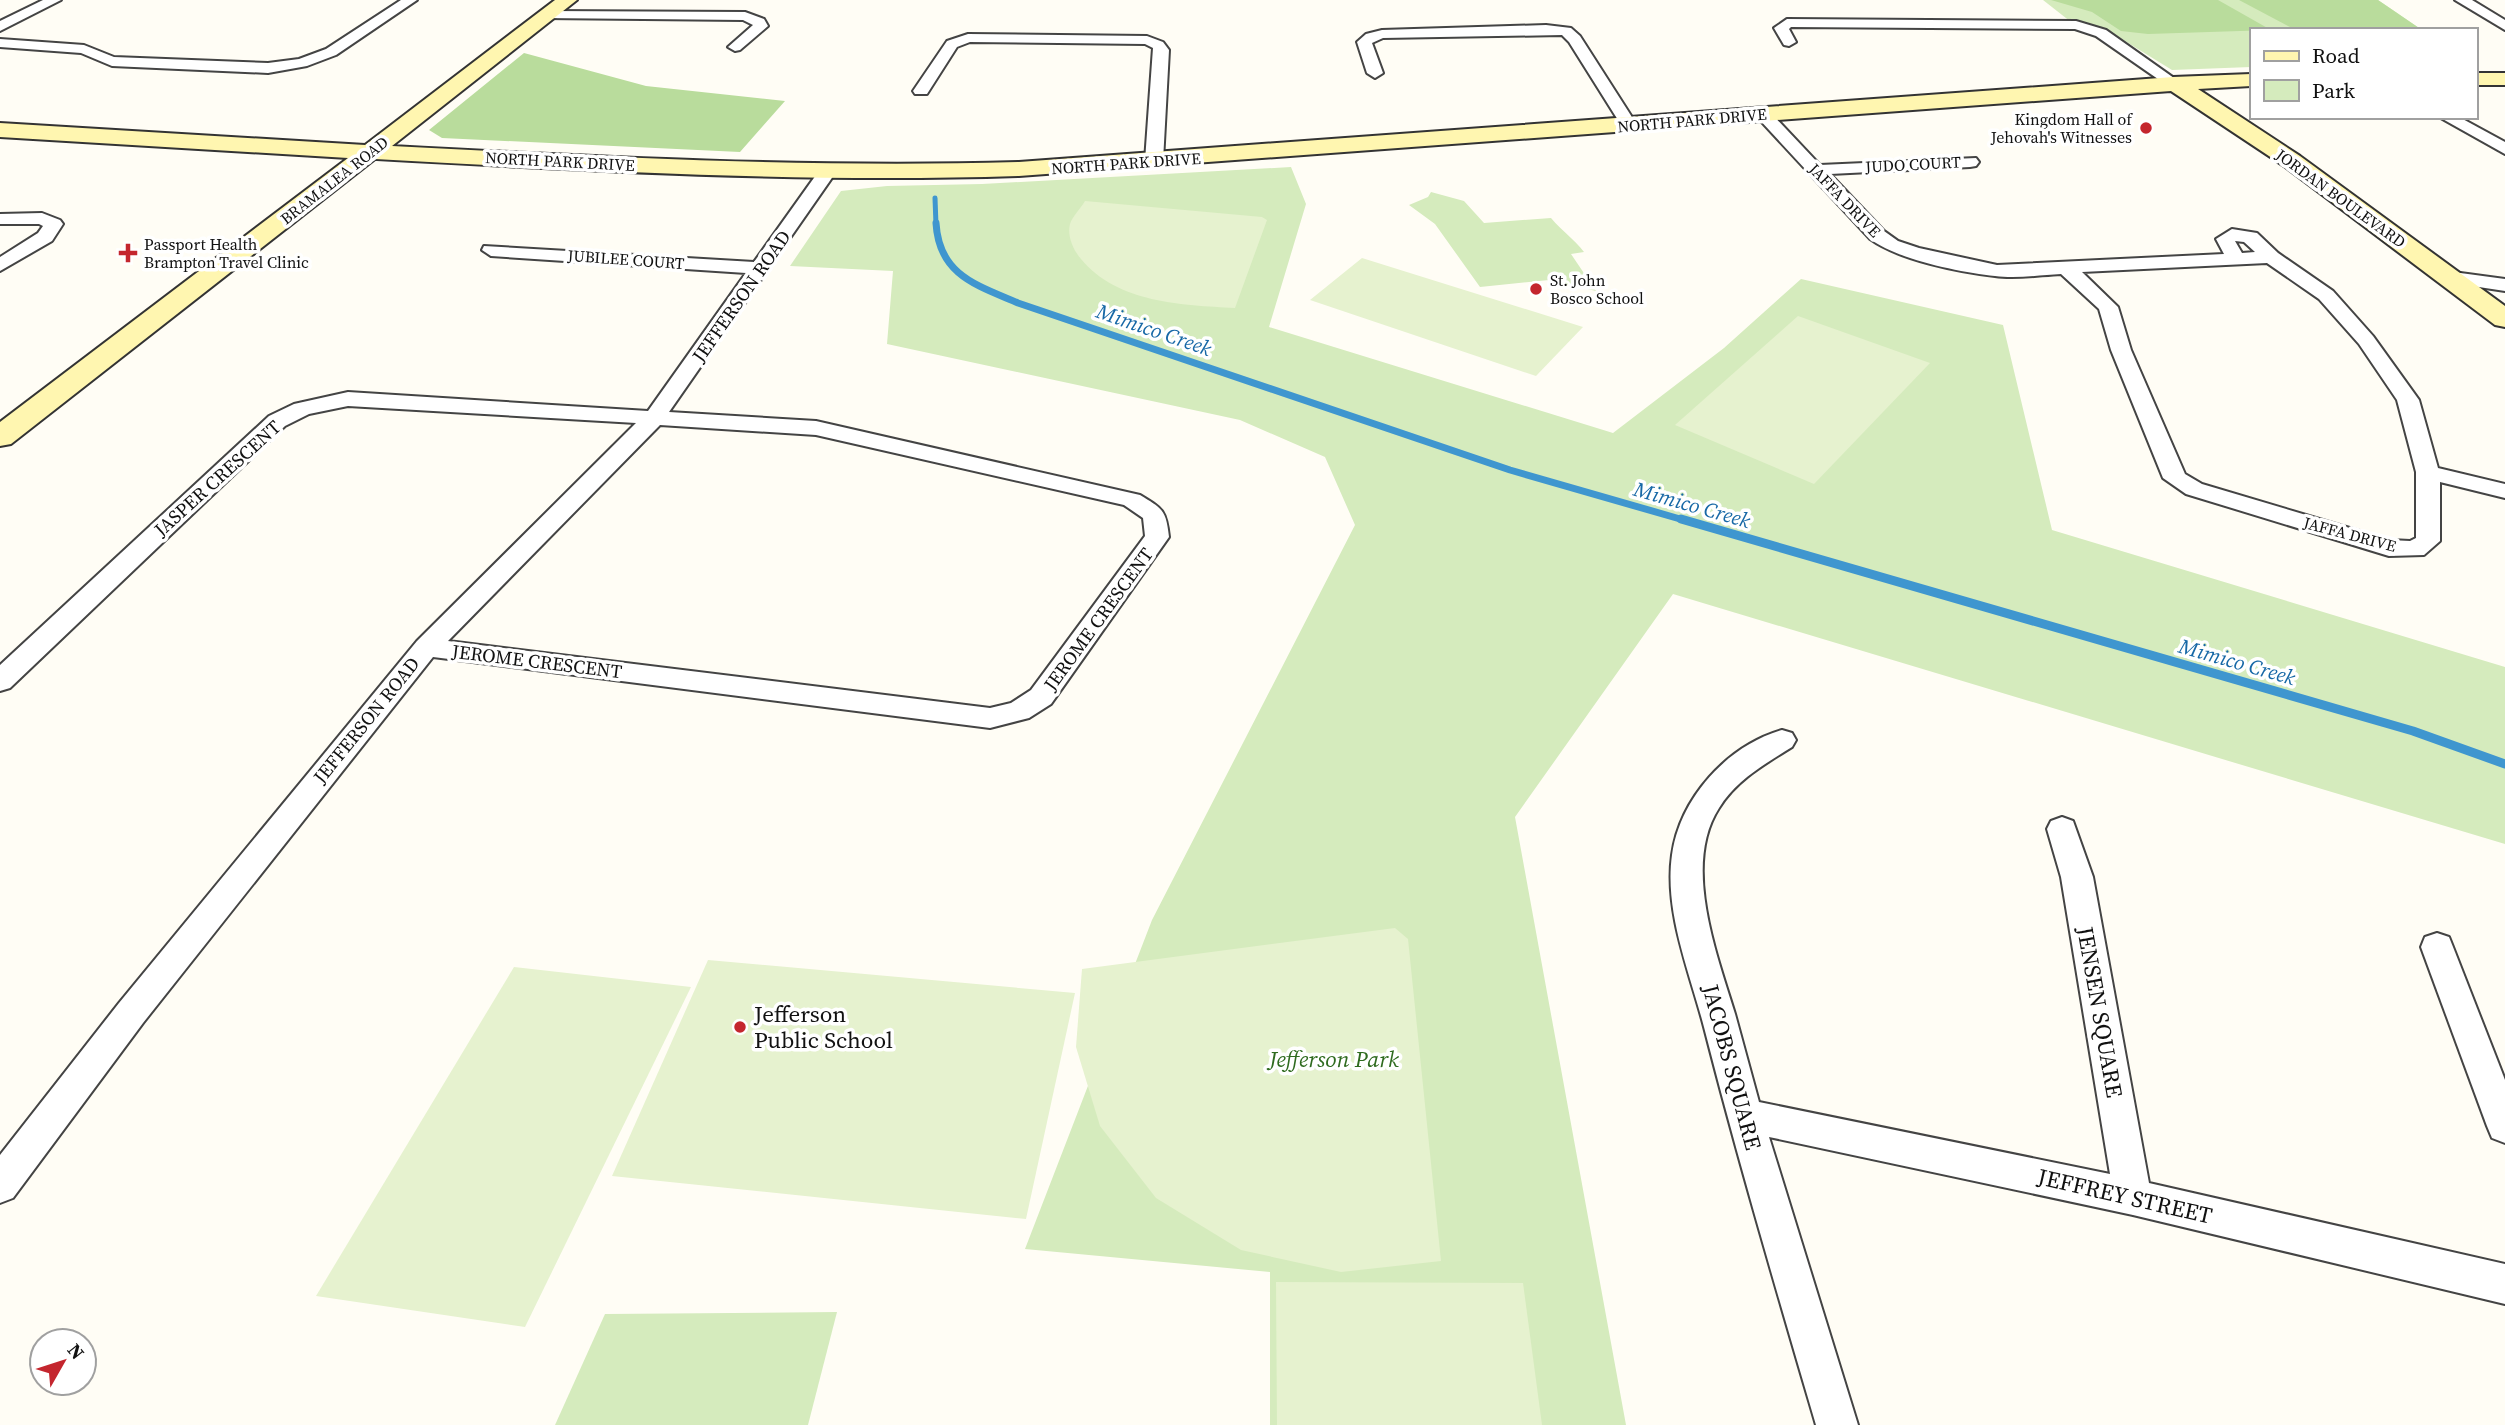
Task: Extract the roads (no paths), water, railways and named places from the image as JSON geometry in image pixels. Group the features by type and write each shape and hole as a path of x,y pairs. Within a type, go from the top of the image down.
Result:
{"main road":[{"name":"BRAMALEA ROAD","path":"0,437 567,0"},
{"path":"2477,79 2505,79"},
{"name":"NORTH PARK DRIVE","path":"0,131 370,153 827,172 976,172 1154,161 2173,83 2250,80"},
{"name":"JORDAN BOULEVARD","path":"2173,83 2292,161 2505,319"}],"street":[{"path":"0,27 54,0"},
{"path":"0,43 85,49 112,61 268,68 302,63 331,52 410,0"},
{"path":"2462,0 2505,26"},
{"path":"548,15 744,16 759,22 761,26 734,47"},
{"path":"1789,41 1781,28 1787,23 2076,25 2101,33 2173,83"},
{"path":"1375,73 1364,42 1382,34 1546,29 1566,31 1575,39 1629,125"},
{"path":"921,91 952,44 968,38 1147,40 1162,50 1154,161"},
{"name":"JAFFA DRIVE","path":"1763,114 1877,235 1891,245 1914,253 1997,271 2271,257 2326,295 2366,340 2408,400 2428,472 2428,541 2415,549 2389,548 2194,489 2175,478 2120,350 2108,307 2066,268"},
{"path":"2451,119 2505,149"},
{"name":"JUDO COURT","path":"1815,170 1970,162"},
{"name":"JEFFERSON ROAD","path":"0,1185 131,1013 426,646 655,417 827,172"},
{"path":"0,219 42,218 54,224 45,237 0,265"},
{"name":"JUBILEE COURT","path":"491,250 760,268"},
{"path":"2452,278 2505,285"},
{"name":"JASPER CRESCENT","path":"0,681 277,421 302,409 348,399 655,417"},
{"name":"JEROME CRESCENT","path":"426,646 990,718 1019,711 1041,697 1157,537 1155,515 1132,500 816,428 655,417"},
{"path":"2428,472 2505,491"},
{"name":"JACOBS SQUARE","path":"1782,740 1734,769 1702,806 1690,840 1686,874 1697,936 1743,1115 1837,1425"},
{"name":"JENSEN SQUARE","path":"2062,829 2077,877 2133,1197"},
{"path":"2437,947 2505,1126"},
{"name":"JEFFREY STREET","path":"1743,1115 2133,1197 2505,1284"}],"waterway":[{"name":"Mimico Creek","path":"935,198 936,225"},
{"name":"Mimico Creek","path":"936,223 944,255 962,276 1018,303 1510,470 1687,521"},
{"name":"Mimico Creek","path":"1681,519 2413,731 2505,764"}],"place":[{"name":"Kingdom Hall of Jehovah's Witnesses","path":"2146,128"},
{"name":"Passport Health Brampton Travel Clinic","path":"128,253"},
{"name":"St. John Bosco School","path":"1536,289"},
{"name":"Jefferson Public School","path":"740,1027"}],"park label":[{"name":"Jefferson Park","path":"1334,1059"}]}
